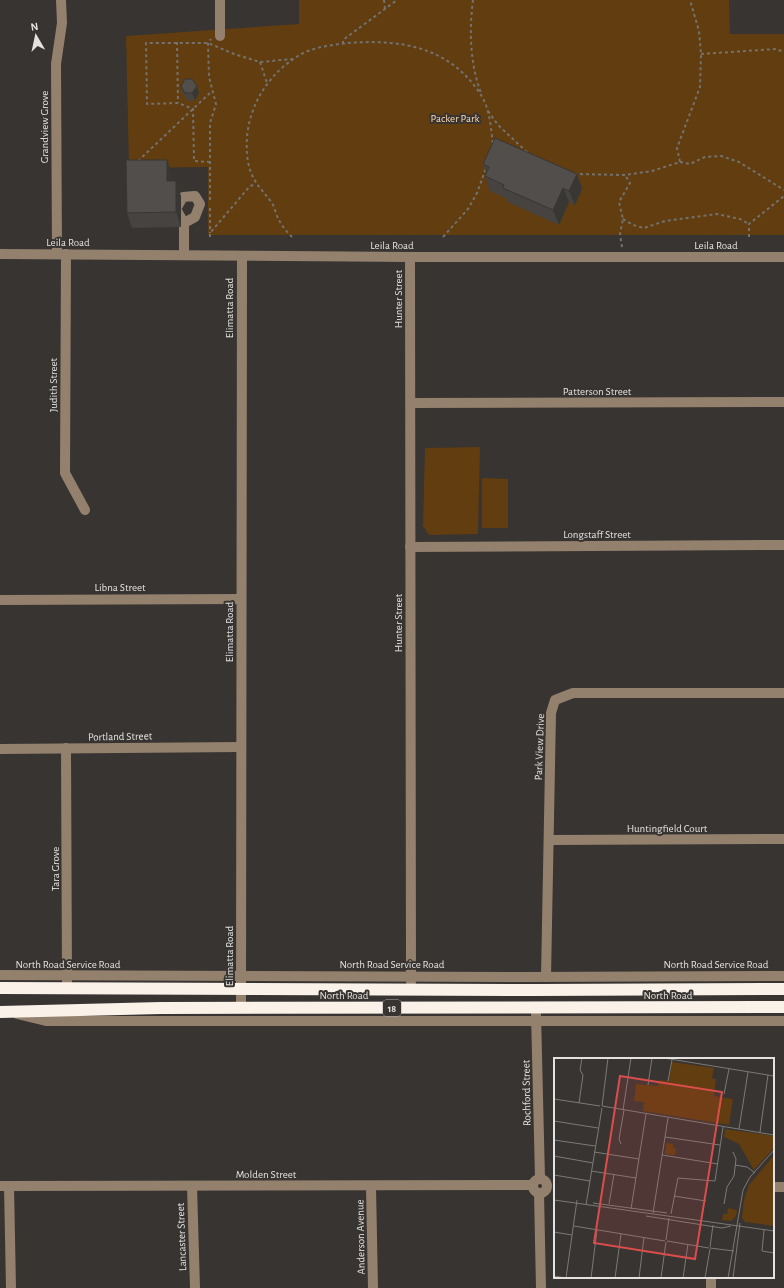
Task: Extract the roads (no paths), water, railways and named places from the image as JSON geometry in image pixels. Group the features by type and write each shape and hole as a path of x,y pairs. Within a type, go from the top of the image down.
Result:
{"highway":[{"name":"North Road","path":"0,988 241,990 784,989"},
{"path":"535,990 535,1008"},
{"name":"North Road","path":"2,1012 241,1008 784,1007"}],"street":[{"name":"Grandview Grove","path":"61,254 56,64 62,23 62,0"},
{"path":"217,35 220,0"},
{"path":"184,223 184,254"},
{"name":"Leila Road","path":"0,254 184,254 242,256 410,257 784,257"},
{"name":"Judith Street","path":"61,254 65,473 85,510"},
{"name":"Elimatta Road","path":"241,1008 242,256"},
{"name":"Hunter Street","path":"410,257 411,990"},
{"name":"Patterson Street","path":"411,403 784,402"},
{"name":"Longstaff Street","path":"410,547 784,545"},
{"name":"Libna Street","path":"0,600 241,599"},
{"name":"Park View Drive","path":"546,977 547,895 550,840 551,713 555,700 572,693 784,693"},
{"name":"Portland Street","path":"0,749 241,746"},
{"name":"Tara Grove","path":"66,748 68,989"},
{"name":"Huntingfield Court","path":"550,840 784,839"},
{"name":"North Road Service Road","path":"0,975 546,977 784,976"},
{"name":"Rochford Street","path":"535,1008 537,1021 537,1186 541,1288"},
{"path":"2,1012 46,1021 784,1021"},
{"path":"5,1186 11,1288"},
{"name":"Molden Street","path":"5,1186 537,1186"},
{"name":"Lancaster Street","path":"192,1186 195,1288"},
{"name":"Anderson Avenue","path":"371,1186 373,1288"},
{"path":"537,1186 545,1191 551,1186"},
{"path":"774,1187 784,1186"}],"park label":[{"name":"Packer Park","path":"455,118"}]}
